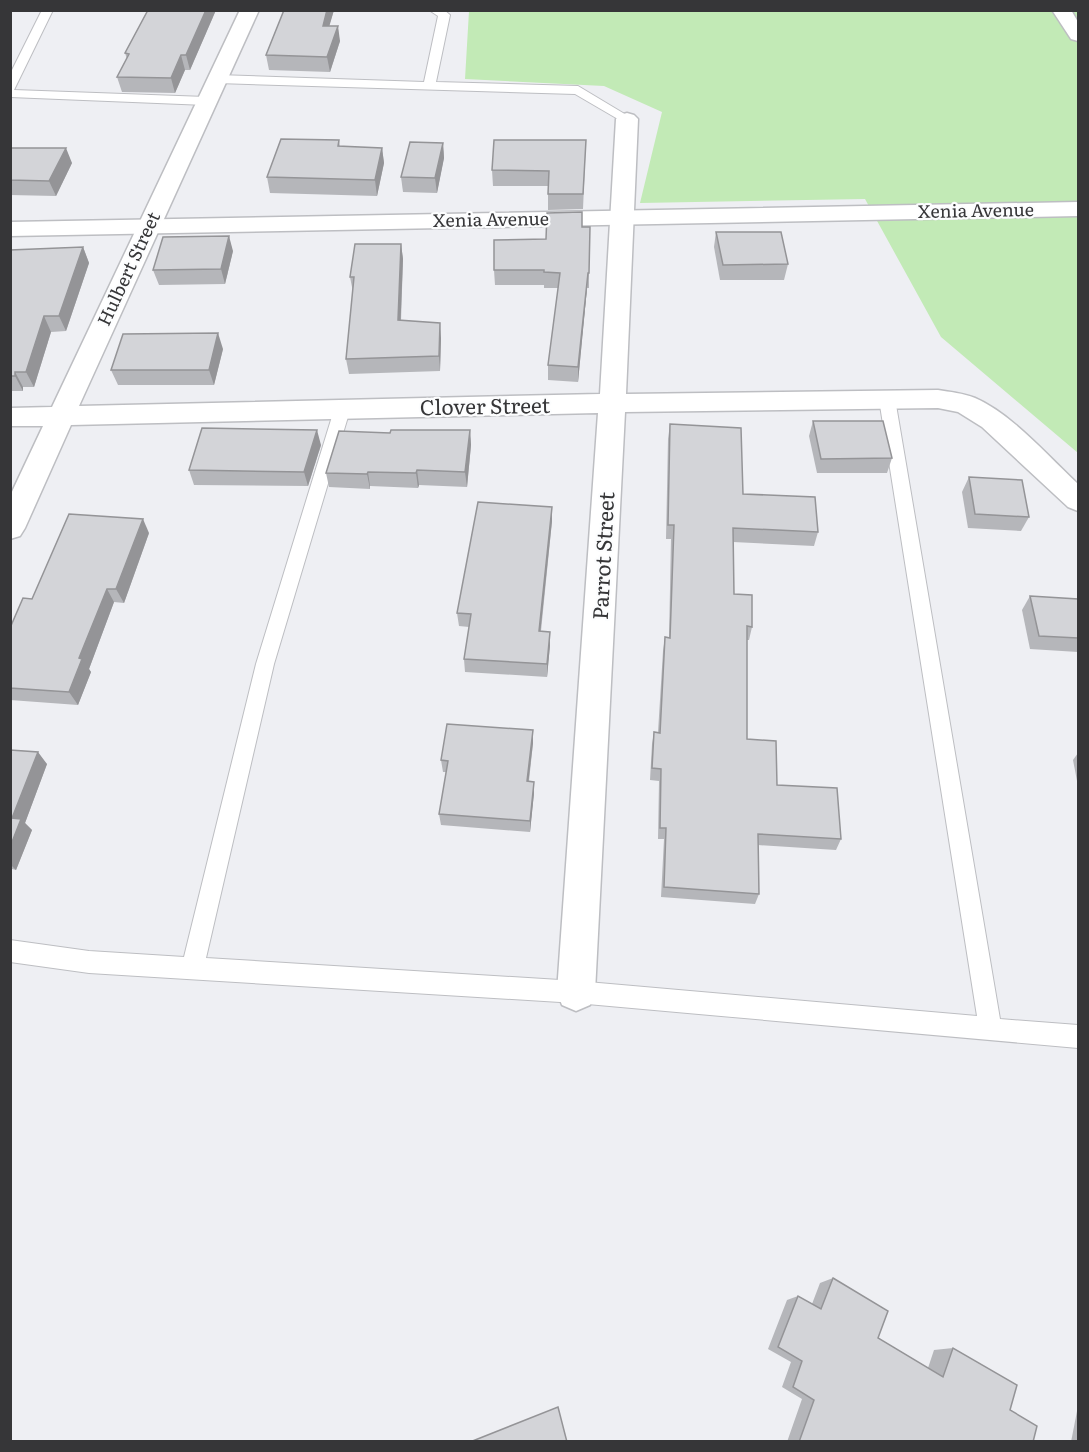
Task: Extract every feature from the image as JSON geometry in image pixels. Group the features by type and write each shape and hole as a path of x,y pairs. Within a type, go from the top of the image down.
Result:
{"street":[{"name":"Hulbert Street","path":"10,528 250,10"},
{"path":"1061,10 1078,35"},
{"name":"Parrot Street","path":"576,992 603,585 627,119"},
{"name":"Xenia Avenue","path":"10,229 1078,209"},
{"name":"Clover Street","path":"10,417 938,399 959,402 992,420 1078,500"}],"lane":[{"path":"10,87 48,10"},
{"path":"429,85 444,15 434,10"},
{"path":"217,79 578,90 627,119"},
{"path":"10,93 206,101"},
{"path":"887,399 990,1029"},
{"path":"192,969 265,664 342,410"},
{"path":"10,951 89,962 576,992 1078,1037"}],"green space":[{"path":"469,11 1078,11 1078,453 941,337 865,199 640,203 662,112 604,86 465,79"}],"building":[{"path":"148,10 206,10 186,55 181,55 171,78 117,77 129,54 125,53"},
{"path":"284,10 327,10 323,26 338,26 327,57 266,55"},
{"path":"281,139 339,140 338,146 382,148 375,180 267,177"},
{"path":"494,140 586,140 583,194 548,194 549,171 492,170"},
{"path":"410,142 443,143 435,178 401,177"},
{"path":"10,148 66,148 49,181 10,180"},
{"path":"582,212 582,227 590,227 589,273 578,367 548,365 560,273 544,272 544,270 494,270 494,240 546,239 547,213"},
{"path":"716,232 781,232 788,264 723,265"},
{"path":"229,236 221,269 153,270 163,237"},
{"path":"355,244 401,244 398,320 440,323 439,356 346,359 354,277 350,277"},
{"path":"83,247 59,316 44,316 26,372 15,372 15,376 10,376 10,250"},
{"path":"218,333 209,370 111,370 123,334"},
{"path":"813,421 883,421 892,458 821,459"},
{"path":"670,424 741,428 743,494 815,497 818,532 733,528 734,594 752,595 752,627 747,626 747,739 776,741 777,785 837,788 841,839 758,834 759,894 664,887 666,828 660,828 661,769 652,768 654,732 660,733 665,637 670,638 674,525 668,525"},
{"path":"202,428 317,430 304,472 189,470"},
{"path":"391,430 470,430 465,472 417,470 416,473 326,473 339,431 390,433"},
{"path":"969,477 1022,480 1029,517 975,514"},
{"path":"478,502 552,507 539,631 550,632 547,664 464,659 471,614 457,613"},
{"path":"69,514 143,519 116,589 107,589 79,658 82,659 69,692 10,688 10,628 23,598 32,599"},
{"path":"1030,596 1078,599 1078,638 1039,636"},
{"path":"447,724 533,730 527,781 534,782 530,821 439,814 448,761 441,760"},
{"path":"10,750 38,752 12,818 21,819 10,847"},
{"path":"833,1278 888,1311 878,1338 943,1377 953,1348 1017,1385 1010,1410 1037,1426 1033,1442 799,1442 814,1400 793,1387 802,1361 778,1347 798,1296 821,1309"},
{"path":"558,1407 567,1442 470,1442"}]}
